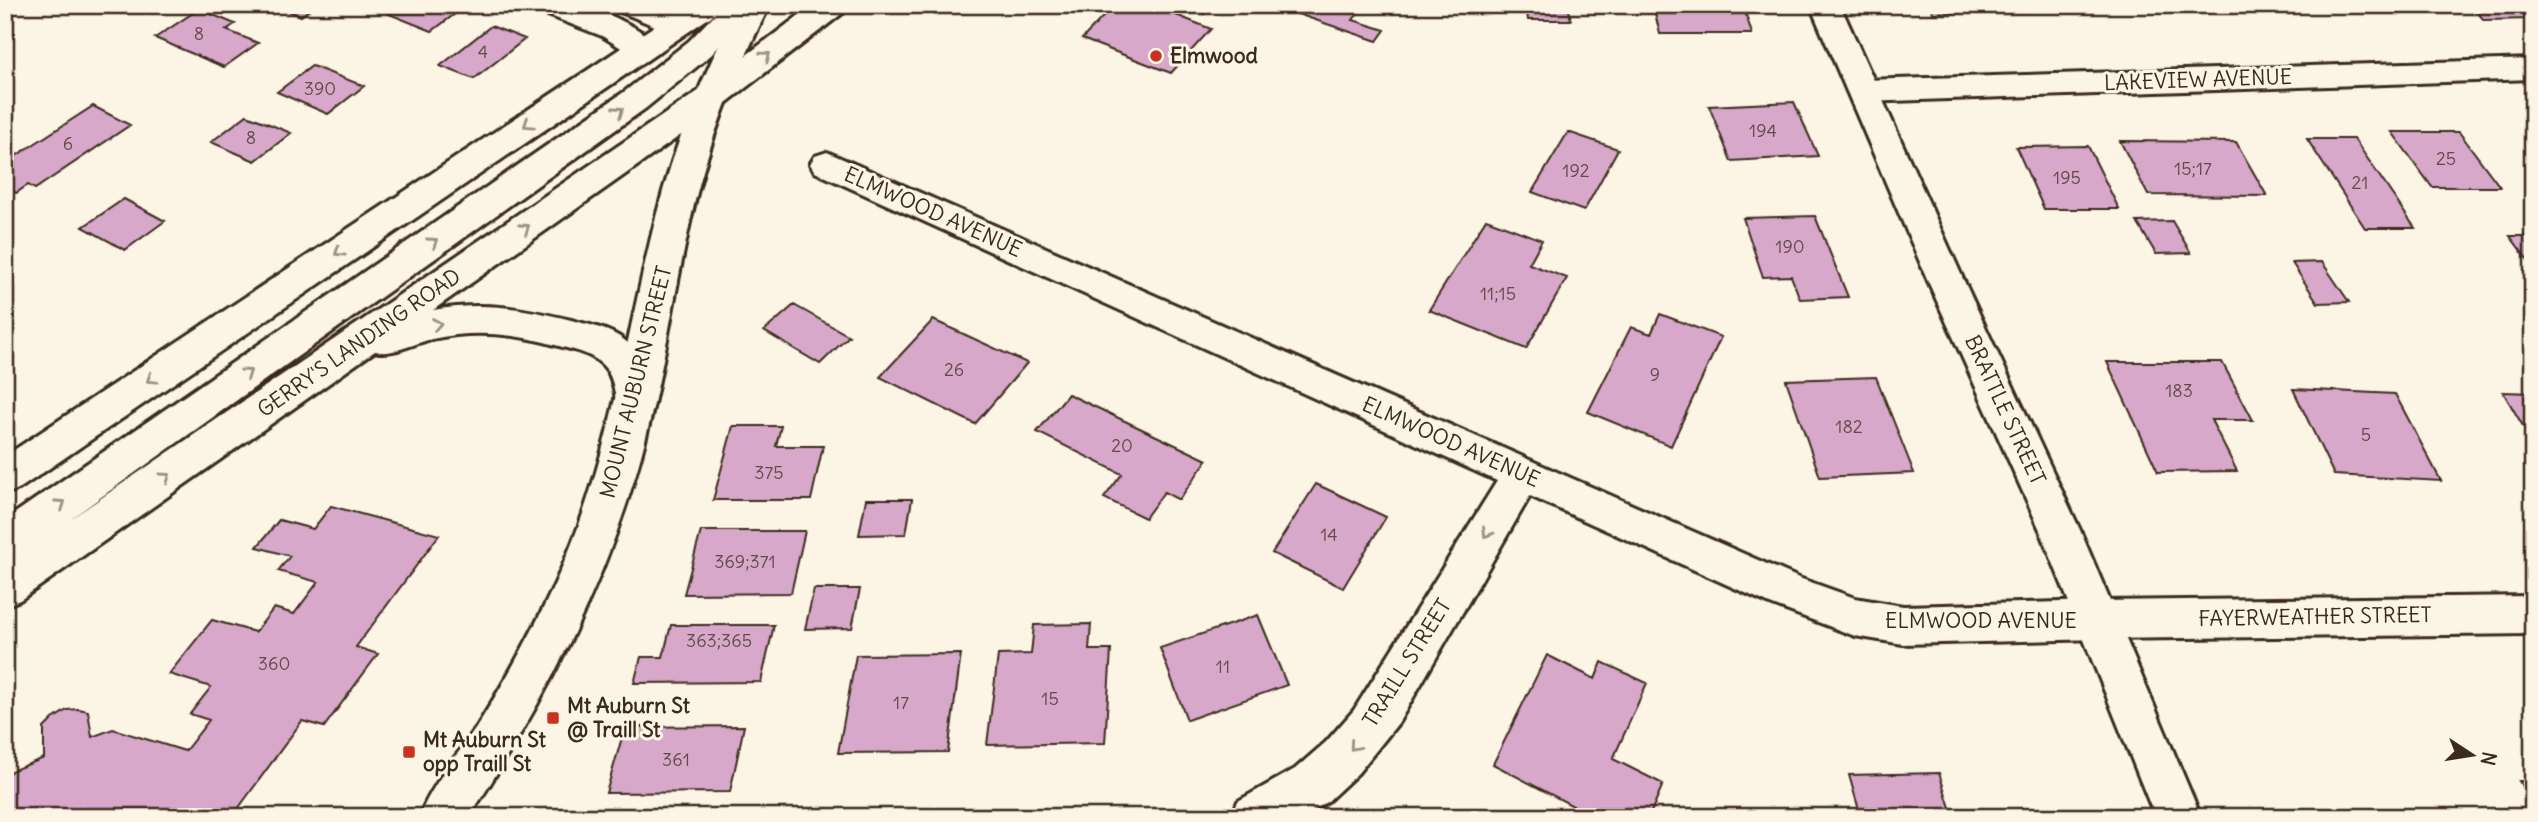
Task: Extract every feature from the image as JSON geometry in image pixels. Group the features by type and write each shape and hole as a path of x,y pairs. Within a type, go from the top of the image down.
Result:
{"main road":[{"path":"551,5 613,29 642,47"},
{"path":"632,5 677,24"},
{"path":"5,477 707,5"},
{"path":"5,543 635,100 690,56 741,5"},
{"name":"MOUNT AUBURN STREET","path":"442,817 513,706 567,602 613,485 635,404 682,183 711,98 730,52 755,5"},
{"name":"GERRY'S LANDING ROAD","path":"5,587 711,98 833,5"},
{"name":"BRATTLE STREET","path":"1825,5 1946,281 2060,530 2178,817"},
{"name":"LAKEVIEW AVENUE","path":"1863,90 2533,69"},
{"name":"ELMWOOD AVENUE","path":"827,164 1784,591 1855,617 1903,625 2098,620"},
{"path":"328,364 350,352 415,329 474,319 510,320 588,339 610,349 629,374 635,404"},
{"name":"TRAILL STREET","path":"1255,817 1275,809 1321,779 1362,737 1522,474"},
{"name":"FAYERWEATHER STREET","path":"2098,620 2533,615"}],"building":[{"path":"274,5 316,5 301,16"},
{"path":"400,5 456,5 463,8 432,31 389,14"},
{"name":"Elmwood","path":"1114,5 1151,5 1211,29 1171,73 1082,39"},
{"path":"1181,5 1212,5 1204,14"},
{"path":"1286,5 1338,5 1359,12 1353,20 1385,30 1377,41 1283,9"},
{"path":"1526,5 1568,5 1571,20 1528,20"},
{"path":"1653,5 1743,5 1752,34 1660,34"},
{"path":"1930,5 2026,5 2029,11 1933,13"},
{"path":"2471,5 2531,5 2533,19 2484,20"},
{"path":"199,9 235,24 226,30 258,43 224,67 155,38"},
{"path":"491,26 525,39 474,79 440,66"},
{"path":"312,66 364,86 328,114 277,92"},
{"path":"1794,102 1818,156 1731,161 1709,106"},
{"path":"93,106 130,125 35,189 28,185 16,193 5,187 5,163"},
{"path":"247,115 291,133 255,161 211,142"},
{"path":"1568,132 1618,149 1584,211 1532,192"},
{"path":"2392,132 2459,132 2500,187 2432,187"},
{"path":"2307,139 2354,139 2415,228 2365,228"},
{"path":"2120,141 2236,142 2267,196 2148,195"},
{"path":"2088,146 2119,209 2044,209 2016,147"},
{"path":"124,199 165,221 125,250 83,227"},
{"path":"1815,216 1848,297 1800,299 1791,276 1763,277 1743,218"},
{"path":"1486,219 1542,240 1529,264 1567,278 1526,349 1429,310"},
{"path":"2172,221 2191,253 2156,254 2137,222"},
{"path":"2510,236 2533,236 2533,267"},
{"path":"2322,262 2349,302 2318,303 2292,263"},
{"path":"794,305 849,336 820,364 764,331"},
{"path":"1660,314 1721,337 1671,446 1588,412 1631,327 1651,334"},
{"path":"933,320 1027,363 975,424 880,377"},
{"path":"2107,362 2222,362 2253,420 2211,420 2237,471 2158,472"},
{"path":"1876,377 1914,473 1820,477 1786,380"},
{"path":"2293,389 2395,394 2441,481 2334,475"},
{"path":"2503,392 2533,393 2533,443"},
{"path":"1068,394 1207,460 1179,500 1164,492 1145,518 1104,498 1122,474 1037,432"},
{"path":"733,426 781,426 776,446 823,446 811,500 713,500"},
{"path":"1316,484 1386,517 1343,588 1272,553"},
{"path":"866,499 912,499 906,534 859,535"},
{"path":"331,506 439,535 356,647 378,654 324,727 302,721 232,817 91,817 84,814 78,817 5,817 5,778 11,771 44,758 44,728 67,710 88,711 92,737 113,729 185,751 209,720 190,714 211,687 169,674 212,620 255,632 274,608 294,614 318,582 278,571 290,556 257,547 279,520 313,529"},
{"path":"701,531 805,531 791,593 684,594"},
{"path":"814,589 860,589 852,628 805,629"},
{"path":"1258,615 1287,685 1187,720 1160,648"},
{"path":"1091,624 1089,650 1111,650 1105,743 987,745 998,655 1031,654 1034,625"},
{"path":"671,625 774,625 761,682 634,683 641,657 663,657"},
{"path":"961,654 948,752 838,753 856,655"},
{"path":"1547,655 1595,679 1602,662 1647,683 1613,759 1663,784 1649,817 1594,817 1493,764"},
{"path":"744,726 730,792 606,793 625,727"},
{"path":"1939,773 1953,817 1861,817 1849,775"},
{"path":"2519,781 2533,781 2533,803"}],"place":[{"name":"Elmwood","path":"1156,56"},
{"name":"Mt Auburn St @ Traill St","path":"553,718"},
{"name":"Mt Auburn St opp Traill St","path":"409,752"}]}
